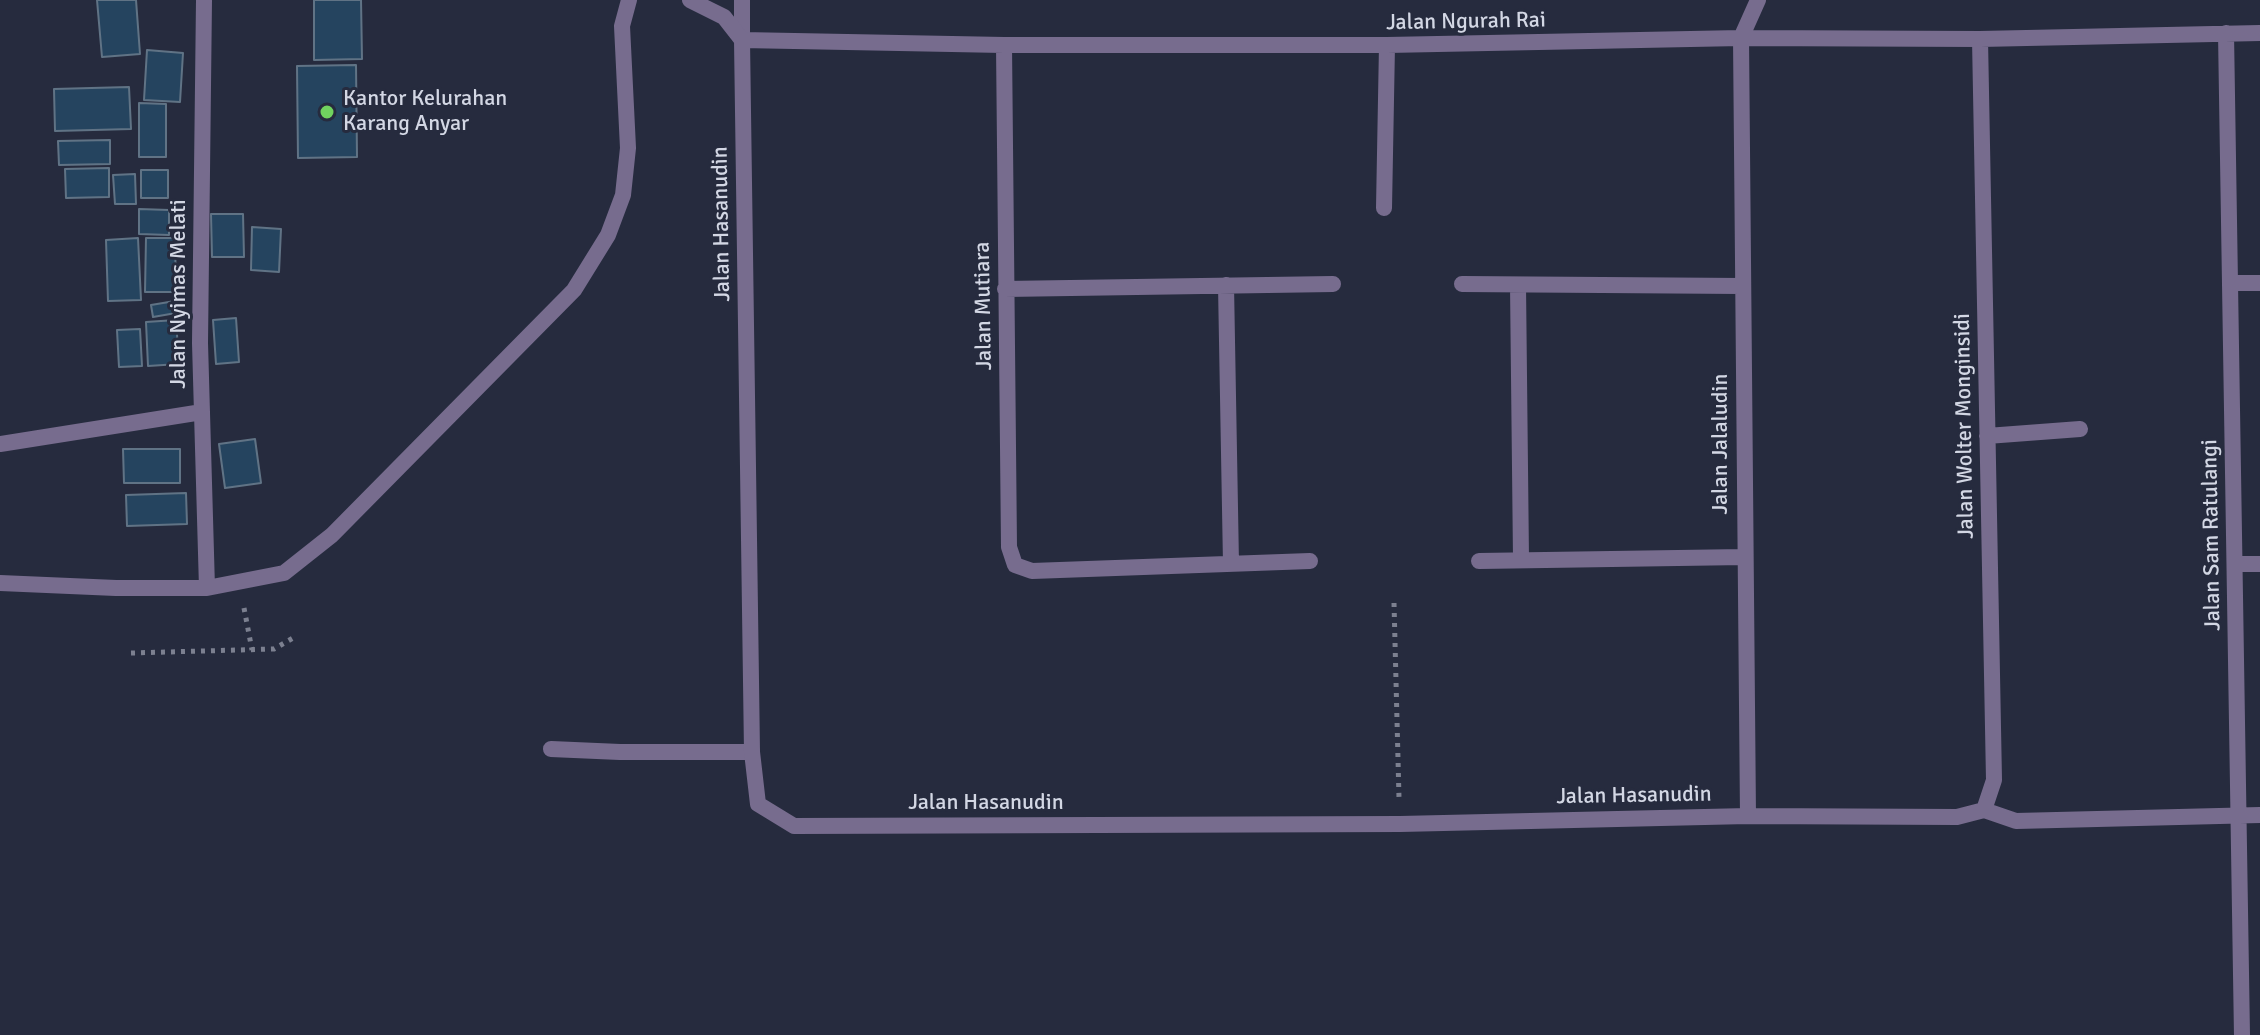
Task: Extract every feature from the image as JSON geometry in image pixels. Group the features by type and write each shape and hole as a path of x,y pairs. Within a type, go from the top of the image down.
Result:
{"street":[{"name":"Jalan Nyimas Melati","path":"204,0 200,312 207,588"},
{"path":"0,583 207,588 284,573 332,535 574,290 608,235 623,195 628,148 622,26 629,0"},
{"path":"690,0 724,17 742,40"},
{"name":"Jalan Hasanudin","path":"742,0 752,752 758,804 794,826 1400,824 1748,816 1957,817 1984,810"},
{"path":"1741,38 1758,0"},
{"name":"Jalan Sam Ratulangi","path":"2226,33 2242,1035"},
{"name":"Jalan Ngurah Rai","path":"742,40 1004,45 1387,45 2260,33"},
{"name":"Jalan Jalaludin","path":"1741,38 1748,816"},
{"name":"Jalan Wolter Monginsidi","path":"1980,39 1994,780 1984,810"},
{"name":"Jalan Mutiara","path":"1004,45 1009,547 1015,565 1032,571 1231,564"},
{"path":"1384,208 1387,45"},
{"path":"2230,283 2260,283"},
{"path":"1005,289 1333,284"},
{"path":"1462,284 1742,286"},
{"path":"1226,285 1231,564 1310,561"},
{"path":"1518,285 1521,559"},
{"path":"0,444 202,412"},
{"path":"1987,436 2080,429"},
{"path":"1479,561 1744,557"},
{"path":"2235,564 2260,564"},
{"path":"551,749 752,752"},
{"path":"1984,810 2016,821 2260,815"}],"path":[{"path":"1394,603 1400,824"},
{"path":"243,607 252,650"},
{"path":"131,653 274,649 293,638"}],"building":[{"path":"97,0 136,0 140,54 102,57"},
{"path":"314,0 361,0 362,59 314,60"},
{"path":"147,50 183,53 180,102 144,100"},
{"name":"Kantor Kelurahan Karang Anyar","path":"356,65 357,157 298,158 297,66"},
{"path":"129,87 131,129 55,131 54,89"},
{"path":"139,103 166,104 166,157 139,157"},
{"path":"110,140 110,164 59,165 58,141"},
{"path":"109,168 109,197 66,198 65,169"},
{"path":"141,170 168,170 168,198 141,198"},
{"path":"135,174 136,204 115,204 113,175"},
{"path":"139,209 169,210 169,235 139,234"},
{"path":"211,214 243,214 244,257 212,257"},
{"path":"252,227 281,229 279,272 251,270"},
{"path":"138,238 141,300 108,301 106,240"},
{"path":"146,238 175,238 176,292 145,292"},
{"path":"175,301 176,313 153,317 151,305"},
{"path":"236,318 239,362 216,364 213,320"},
{"path":"176,320 179,364 148,366 146,322"},
{"path":"140,329 142,366 119,367 117,330"},
{"path":"255,439 261,483 225,488 219,444"},
{"path":"123,449 180,449 180,483 124,483"},
{"path":"186,493 187,524 127,526 126,495"}],"place":[{"name":"Kantor Kelurahan Karang Anyar","path":"327,112"}]}
